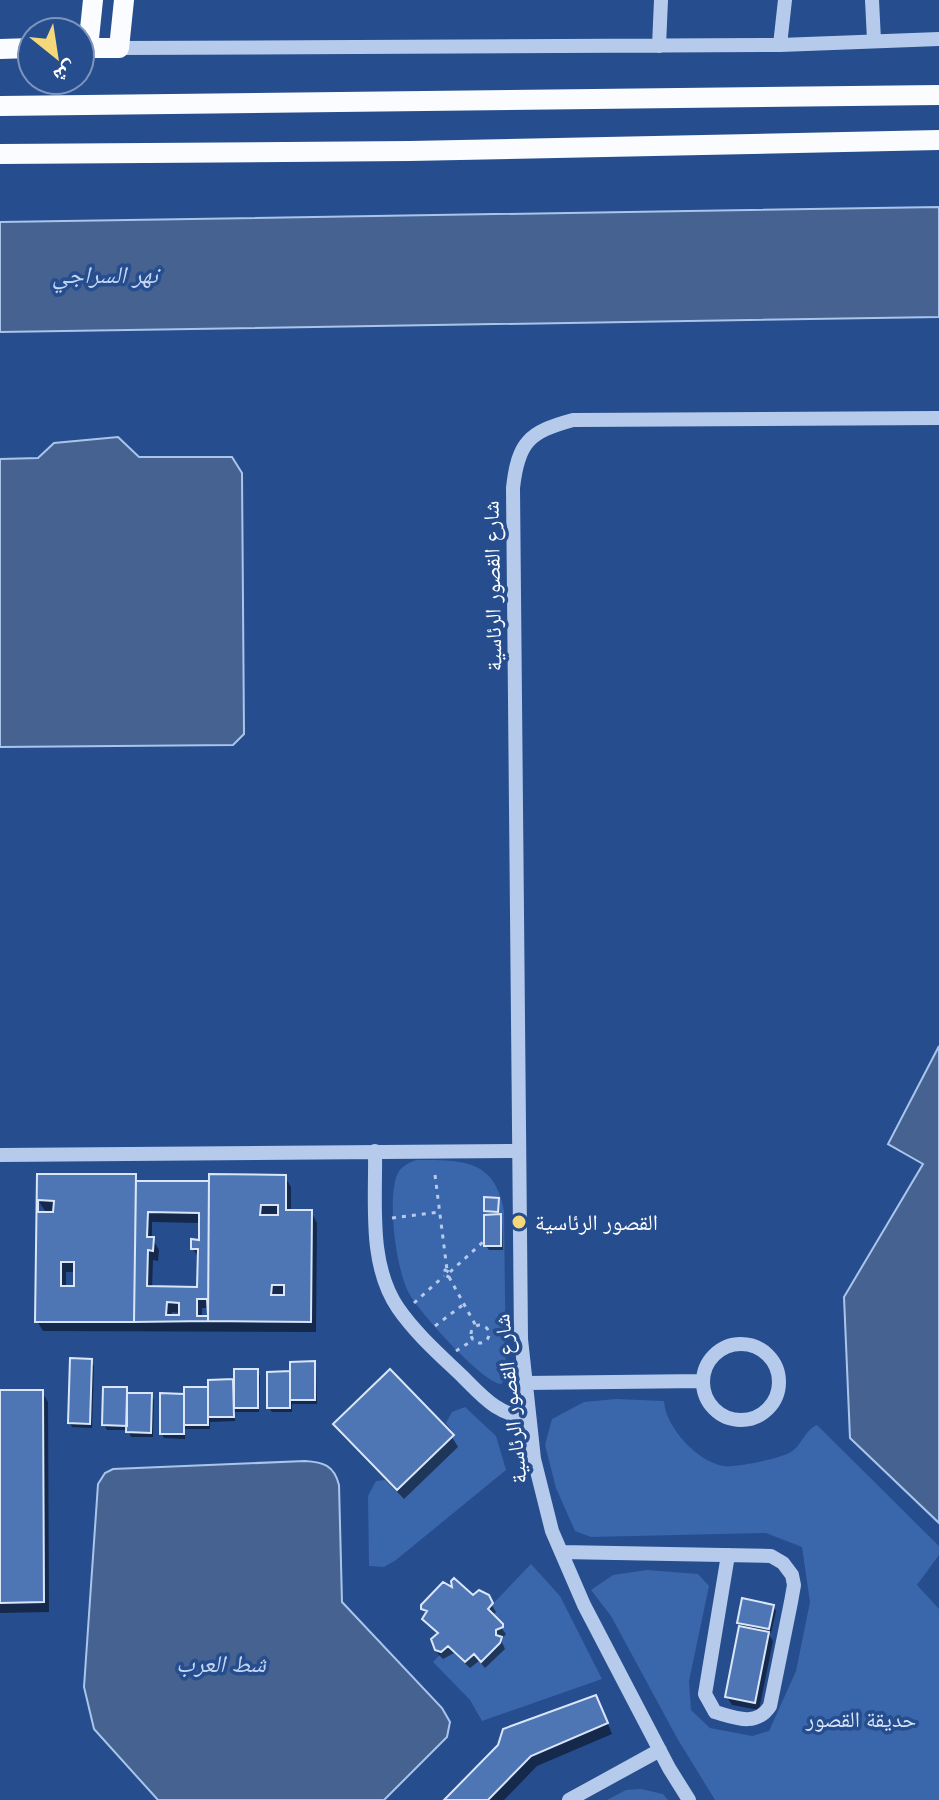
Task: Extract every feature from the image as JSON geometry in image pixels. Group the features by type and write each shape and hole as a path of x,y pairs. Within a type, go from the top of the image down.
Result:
{"main road":[{"path":"96,48 119,48 124,0"},
{"path":"0,106 939,95"},
{"path":"0,154 426,151 939,140"}],"street":[{"path":"659,46 661,0"},
{"path":"780,45 785,0"},
{"path":"872,0 874,40"},
{"path":"119,48 780,45 939,39"},
{"name":"شارع القصور الرئاسية","path":"689,1800 584,1605 552,1531 534,1459 521,1339 513,488 516,463 527,441 543,428 573,420 939,418"},
{"path":"375,1151 381,1271 402,1314 491,1404 515,1416 529,1416"},
{"path":"0,1155 519,1151"},
{"path":"746,1343 769,1355 776,1365 779,1391 765,1412 742,1420 718,1413 709,1404 702,1381 711,1357 733,1344 746,1343"},
{"path":"526,1383 702,1381"},
{"path":"561,1552 728,1555 771,1556 783,1563 792,1575 794,1585 770,1706 763,1716 755,1719 743,1720 715,1712 705,1694 728,1555"},
{"path":"569,1800 660,1750"}],"path":[{"path":"435,1175 448,1273 476,1326"},
{"path":"377,1220 439,1212"},
{"path":"402,1314 484,1241"},
{"path":"421,1336 464,1304"},
{"path":"476,1326 484,1326 489,1332 489,1338 483,1343 472,1339 471,1332 476,1326"}],"green space":[{"path":"416,1160 461,1162 473,1166 493,1181 499,1194 504,1211 506,1378 501,1384 480,1372 452,1346 416,1304 405,1284 394,1236 394,1186 400,1170"},
{"name":"حديقة القصور","path":"616,1399 664,1401 670,1421 684,1441 703,1458 724,1466 769,1460 786,1454 795,1449 817,1425 939,1546 939,1555 917,1585 939,1609 939,1800 715,1800 677,1738 611,1616 591,1590 613,1575 647,1570 698,1574 709,1586 689,1681 691,1710 710,1728 752,1736 769,1731 796,1671 810,1602 802,1547 766,1533 591,1537 575,1531 556,1488 545,1445 552,1419 584,1402"},
{"path":"465,1407 496,1436 506,1470 396,1560 384,1567 369,1566 368,1496 376,1481 385,1480 397,1492 455,1435 446,1423 452,1412"},
{"path":"531,1564 560,1596 602,1679 482,1721 470,1700 433,1662 448,1646 464,1662 474,1654 482,1661 502,1639 496,1633 503,1624 488,1609"},
{"path":"641,1789 663,1794 668,1800 607,1800 626,1790"}],"water":[{"name":"نهر السراجي","path":"939,207 939,317 0,332 0,222"},
{"path":"118,437 139,457 232,457 242,473 244,734 233,745 0,747 0,459 38,458 54,443"},
{"path":"939,1046 939,1523 850,1438 844,1297 923,1164 888,1144"},
{"name":"شط العرب","path":"305,1461 327,1466 339,1485 342,1602 442,1708 450,1722 447,1737 384,1800 158,1800 94,1729 84,1687 98,1484 105,1473 113,1469"}],"building":[{"path":"37,1174 136,1174 134,1322 35,1322","holes":["38,1200 54,1201 53,1212 38,1212","61,1262 74,1262 74,1286 61,1286"]},
{"path":"209,1174 286,1175 286,1210 312,1210 311,1322 208,1321","holes":["261,1205 278,1205 278,1215 260,1215","272,1285 284,1285 284,1295 271,1295"]},
{"path":"136,1181 209,1181 208,1321 134,1322","holes":["148,1212 199,1213 199,1240 191,1239 191,1249 198,1249 197,1287 147,1286 148,1250 153,1251 154,1237 147,1237","197,1299 207,1299 208,1316 197,1316","167,1302 179,1303 179,1315 166,1315"]},
{"path":"484,1197 499,1198 498,1212 484,1211"},
{"path":"501,1214 501,1246 484,1246 484,1215"},
{"path":"70,1358 92,1359 90,1424 68,1423"},
{"path":"315,1361 315,1400 290,1400 290,1362"},
{"path":"234,1369 258,1369 258,1408 234,1408"},
{"path":"390,1369 454,1435 397,1490 333,1424"},
{"path":"290,1371 290,1408 267,1408 267,1372"},
{"path":"233,1379 234,1417 208,1417 208,1380"},
{"path":"103,1387 127,1387 127,1426 102,1425"},
{"path":"184,1387 208,1387 208,1425 184,1425"},
{"path":"0,1390 43,1390 44,1602 0,1603"},
{"path":"127,1393 152,1393 151,1433 126,1432"},
{"path":"160,1393 184,1394 184,1434 160,1434"},
{"path":"454,1578 473,1595 479,1590 489,1595 493,1603 488,1609 503,1624 496,1630 496,1635 502,1637 500,1643 481,1662 474,1654 465,1662 448,1646 441,1652 435,1650 431,1639 438,1633 422,1619 427,1611 421,1609 421,1605 443,1582 452,1587"},
{"path":"742,1598 774,1605 769,1629 737,1623"},
{"path":"739,1626 769,1632 755,1703 725,1697"},
{"path":"596,1695 608,1723 531,1756 488,1800 444,1800 498,1745 503,1729"}],"place":[{"name":"القصور الرئاسية","path":"519,1222"}]}
